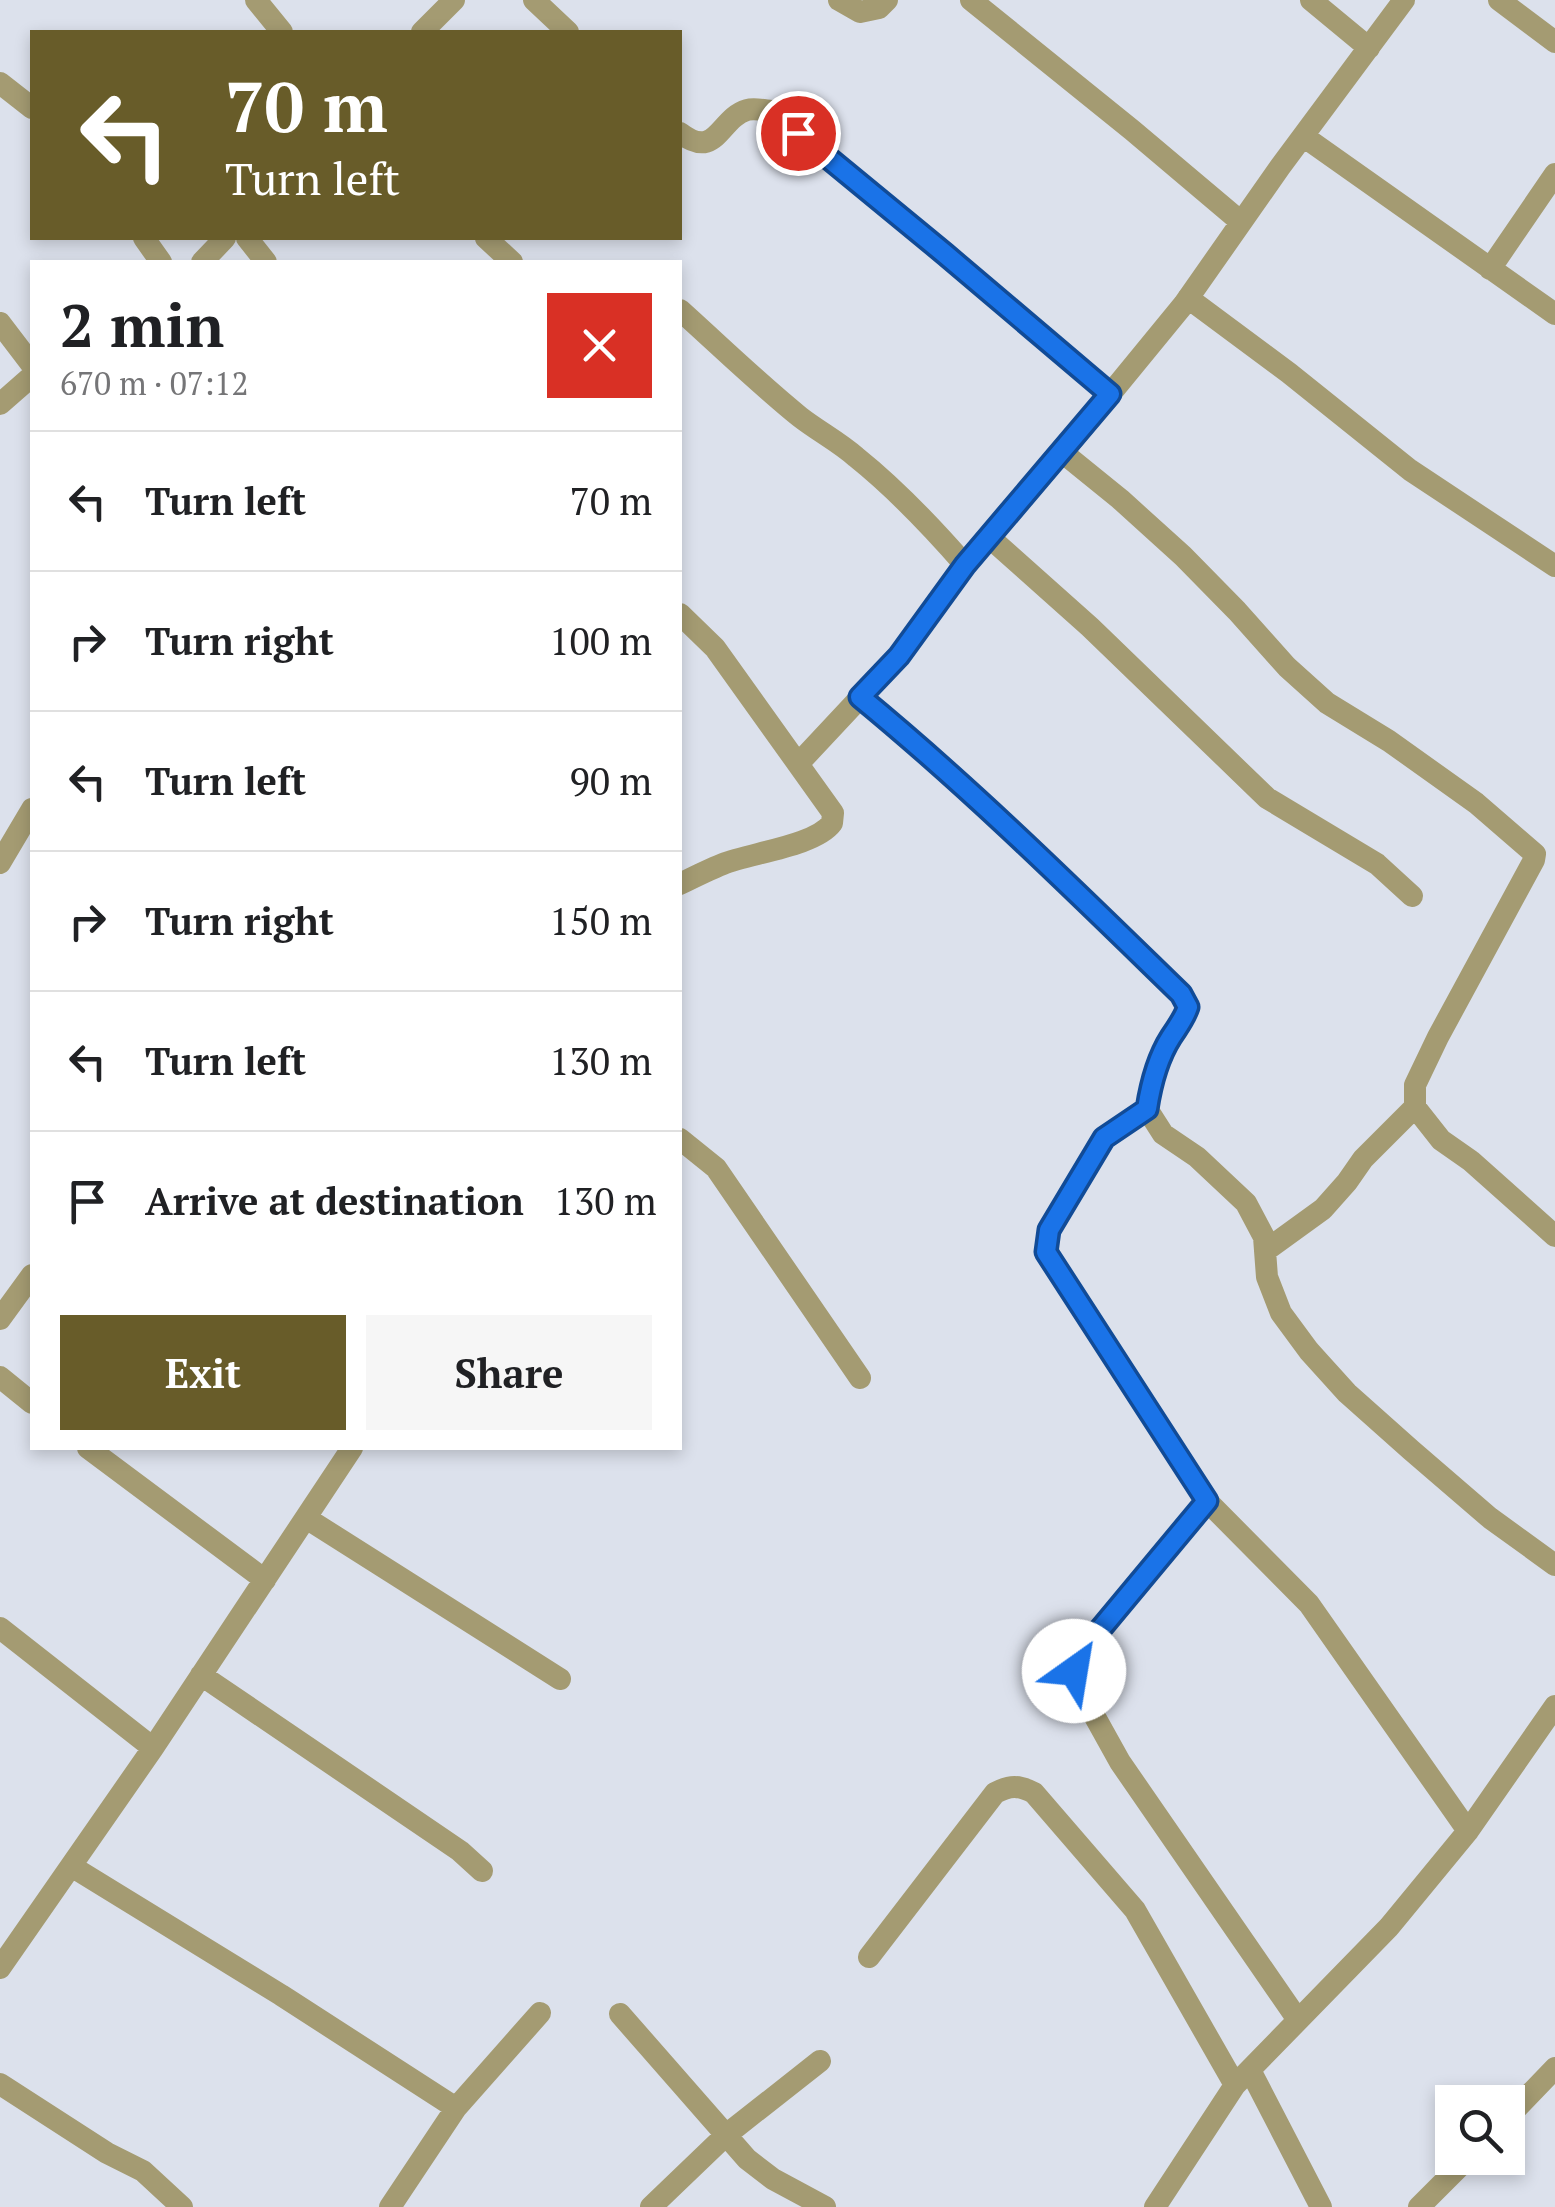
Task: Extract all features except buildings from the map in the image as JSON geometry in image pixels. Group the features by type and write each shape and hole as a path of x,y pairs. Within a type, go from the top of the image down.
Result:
{"street":[{"path":"256,0 280,30"},
{"path":"424,30 454,0"},
{"path":"534,0 566,30"},
{"path":"839,0 860,12 879,8 886,0"},
{"path":"971,0 1241,222"},
{"path":"1311,0 1368,48"},
{"path":"798,764 899,656 965,565 1188,298 1404,0"},
{"path":"1499,0 1555,42"},
{"path":"0,83 30,106"},
{"path":"682,134 690,140 704,142 716,137 734,116 747,110 771,111 1110,394"},
{"path":"1304,136 1555,314"},
{"path":"1490,268 1555,174"},
{"path":"204,260 223,240"},
{"path":"249,240 264,260"},
{"path":"488,240 510,260"},
{"path":"1188,298 1410,470 1555,566"},
{"path":"682,312 788,407 885,481 965,565"},
{"path":"0,323 30,362"},
{"path":"0,404 30,378"},
{"path":"1062,452 1182,556 1326,702 1476,803 1555,870"},
{"path":"989,537 1090,626 1267,798 1376,864 1412,896"},
{"path":"682,883 724,863 794,844 832,824 832,813 715,648 683,621"},
{"path":"860,697 1034,851 1181,994 1188,1007 1184,1021 1170,1038 1151,1079 1147,1109 1163,1134 1197,1157 1246,1203 1264,1236 1267,1277 1281,1313 1334,1380 1490,1518 1555,1565"},
{"path":"0,864 30,812"},
{"path":"1535,854 1430,1053 1415,1085 1415,1108 1441,1140 1471,1161 1555,1236"},
{"path":"1265,1251 1323,1209 1363,1159 1415,1108"},
{"path":"1147,1109 1104,1138 1049,1230 1046,1252 1207,1501 1309,1604 1468,1831"},
{"path":"682,1141 716,1168 860,1378"},
{"path":"0,1320 30,1278"},
{"path":"0,1376 30,1401"},
{"path":"91,1450 265,1580"},
{"path":"0,1968 351,1450"},
{"path":"1207,1501 1078,1656 1074,1671 1120,1762 1298,2020"},
{"path":"306,1518 560,1679"},
{"path":"0,1628 152,1748"},
{"path":"201,1675 460,1851 482,1871"},
{"path":"1155,2207 1242,2078 1389,1927 1468,1831 1555,1706"},
{"path":"869,1957 995,1793 1021,1786 1034,1793 1135,1910 1321,2207"},
{"path":"71,1866 281,1994 456,2108"},
{"path":"390,2207 456,2108 540,2013"},
{"path":"620,2014 747,2160 773,2180 825,2207"},
{"path":"651,2207 726,2135 820,2062"},
{"path":"0,2084 107,2153 143,2171 182,2207"},
{"path":"1525,2104 1551,2084"},
{"path":"1419,2207 1451,2175"}],"route":[{"path":"798,133 1110,394 965,565 899,656 860,697 1034,851 1181,994 1188,1007 1151,1079 1147,1109 1104,1138 1049,1230 1046,1252 1207,1501 1078,1656 1074,1671"}]}
